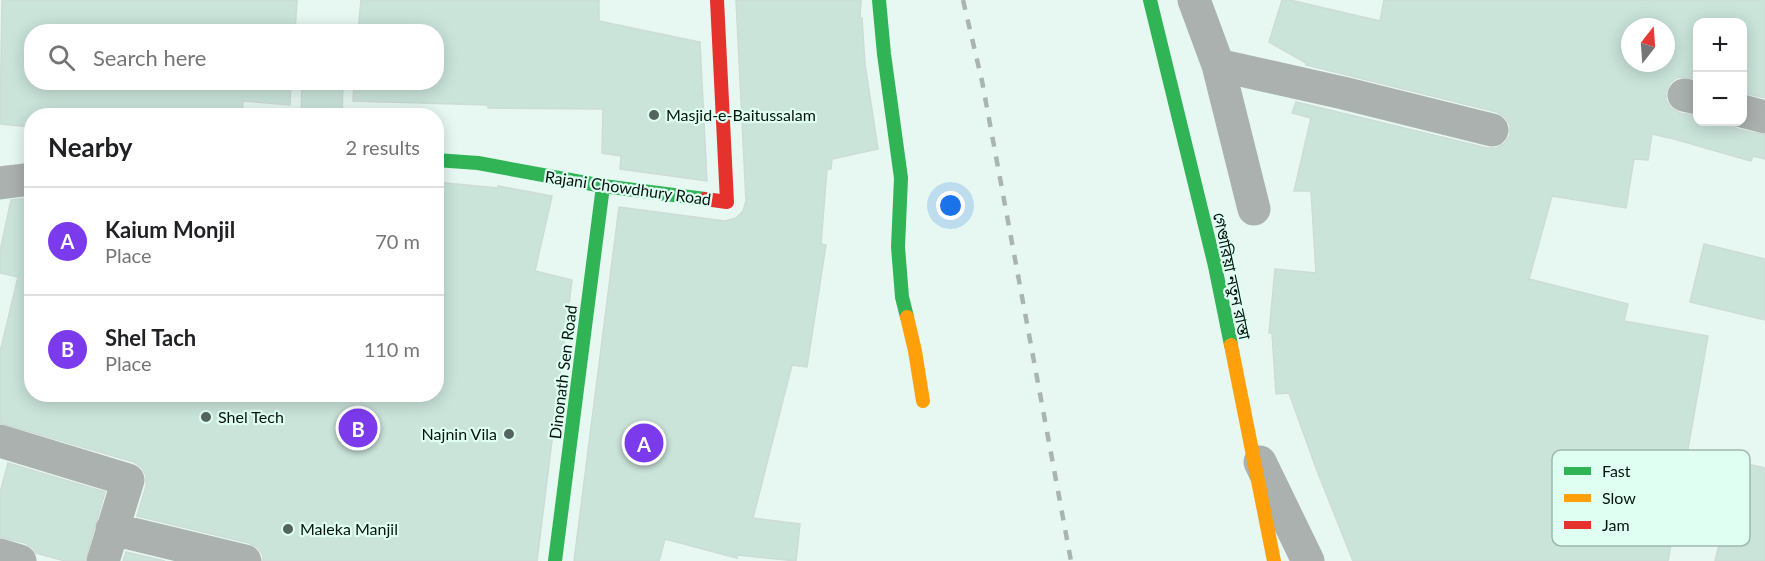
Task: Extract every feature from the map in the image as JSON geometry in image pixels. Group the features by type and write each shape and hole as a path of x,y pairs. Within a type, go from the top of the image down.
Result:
{"street":[{"name":"Rajani Chowdhury Road","path":"444,161 478,163 603,186 727,202 717,0"},
{"path":"879,0 901,178 898,247 902,297 915,351 923,401"},
{"name":"গেণ্ডারিয়া নতুন রাস্তা","path":"1149,0 1215,266 1274,561"},
{"path":"1194,0 1218,65 1254,209"},
{"path":"1218,65 1492,130"},
{"path":"1747,112 1765,117"},
{"path":"0,183 24,180"},
{"name":"Dinonath Sen Road","path":"555,561 603,186"},
{"path":"0,441 128,480 103,561"},
{"path":"1250,442 1308,561"},
{"path":"112,529 245,561"},
{"path":"0,555 20,561"}],"building":[{"path":"2,0 297,0 296,24 24,24 24,90 291,90 290,105 243,101 243,108 24,108 24,126 0,124"},
{"path":"361,0 599,0 599,21 700,42 707,181 620,169 621,156 602,153 603,109 488,108 488,105 353,101 354,90 444,90 444,24 359,24"},
{"path":"736,0 861,0 860,18 862,18 865,64 878,149 832,159 831,169 827,169 821,244 826,245 807,367 792,365 753,518 800,524 796,561 738,555 737,558 665,539 659,561 574,561 619,207 725,221 736,218 743,211 746,201"},
{"path":"1282,0 1380,21 1384,0 1765,0 1765,98 1747,94 1747,18 1693,18 1693,78 1678,77 1670,83 1666,92 1666,100 1671,108 1680,113 1693,115 1693,126 1733,126 1765,135 1765,159 1753,156 1751,161 1652,134 1648,160 1634,159 1626,208 1552,196 1529,279 1628,304 1624,321 1708,336 1688,450 1552,450 1552,546 1671,546 1668,561 1353,561 1289,393 1276,394 1272,333 1269,333 1275,269 1316,273 1311,191 1294,191 1311,118 1292,113 1296,102 1487,148 1497,148 1505,143 1510,135 1510,125 1505,117 1497,112 1306,65 1269,42"},
{"path":"302,90 343,90 342,108 301,108"},
{"path":"444,183 498,188 498,186 552,196 535,271 572,280 537,561 263,561 263,555 258,548 249,543 137,516 146,486 146,476 142,468 134,462 0,423 0,352 18,277 0,273 0,251 11,200 24,199 24,402 444,402"},
{"path":"1704,244 1765,259 1765,320 1690,302"},
{"path":"8,463 105,492 85,561 65,561 36,553 25,543 0,537 0,493"},
{"path":"1750,465 1765,468 1765,561 1715,561 1719,546 1750,546"},
{"path":"126,552 165,561 123,561"}],"railway":[{"path":"963,0 982,81 1071,561"}],"traffic: fast":[{"path":"879,0 901,178 898,247 902,297 907,317"},
{"path":"1150,0 1215,266 1231,345"},
{"path":"444,161 478,163 603,186 705,199"},
{"path":"555,561 603,186"}],"traffic: slow":[{"path":"907,317 923,401"},
{"path":"1231,345 1274,561"}],"traffic: jam":[{"path":"705,199 727,202 717,0"}],"place":[{"name":"Masjid-e-Baitussalam","path":"654,115"},
{"name":"Shel Tech","path":"206,417"},
{"name":"Shel Tach","path":"358,428"},
{"name":"Najnin Vila","path":"509,434"},
{"name":"Kaium Monjil","path":"644,443"},
{"name":"Maleka Manjil","path":"288,529"}]}
